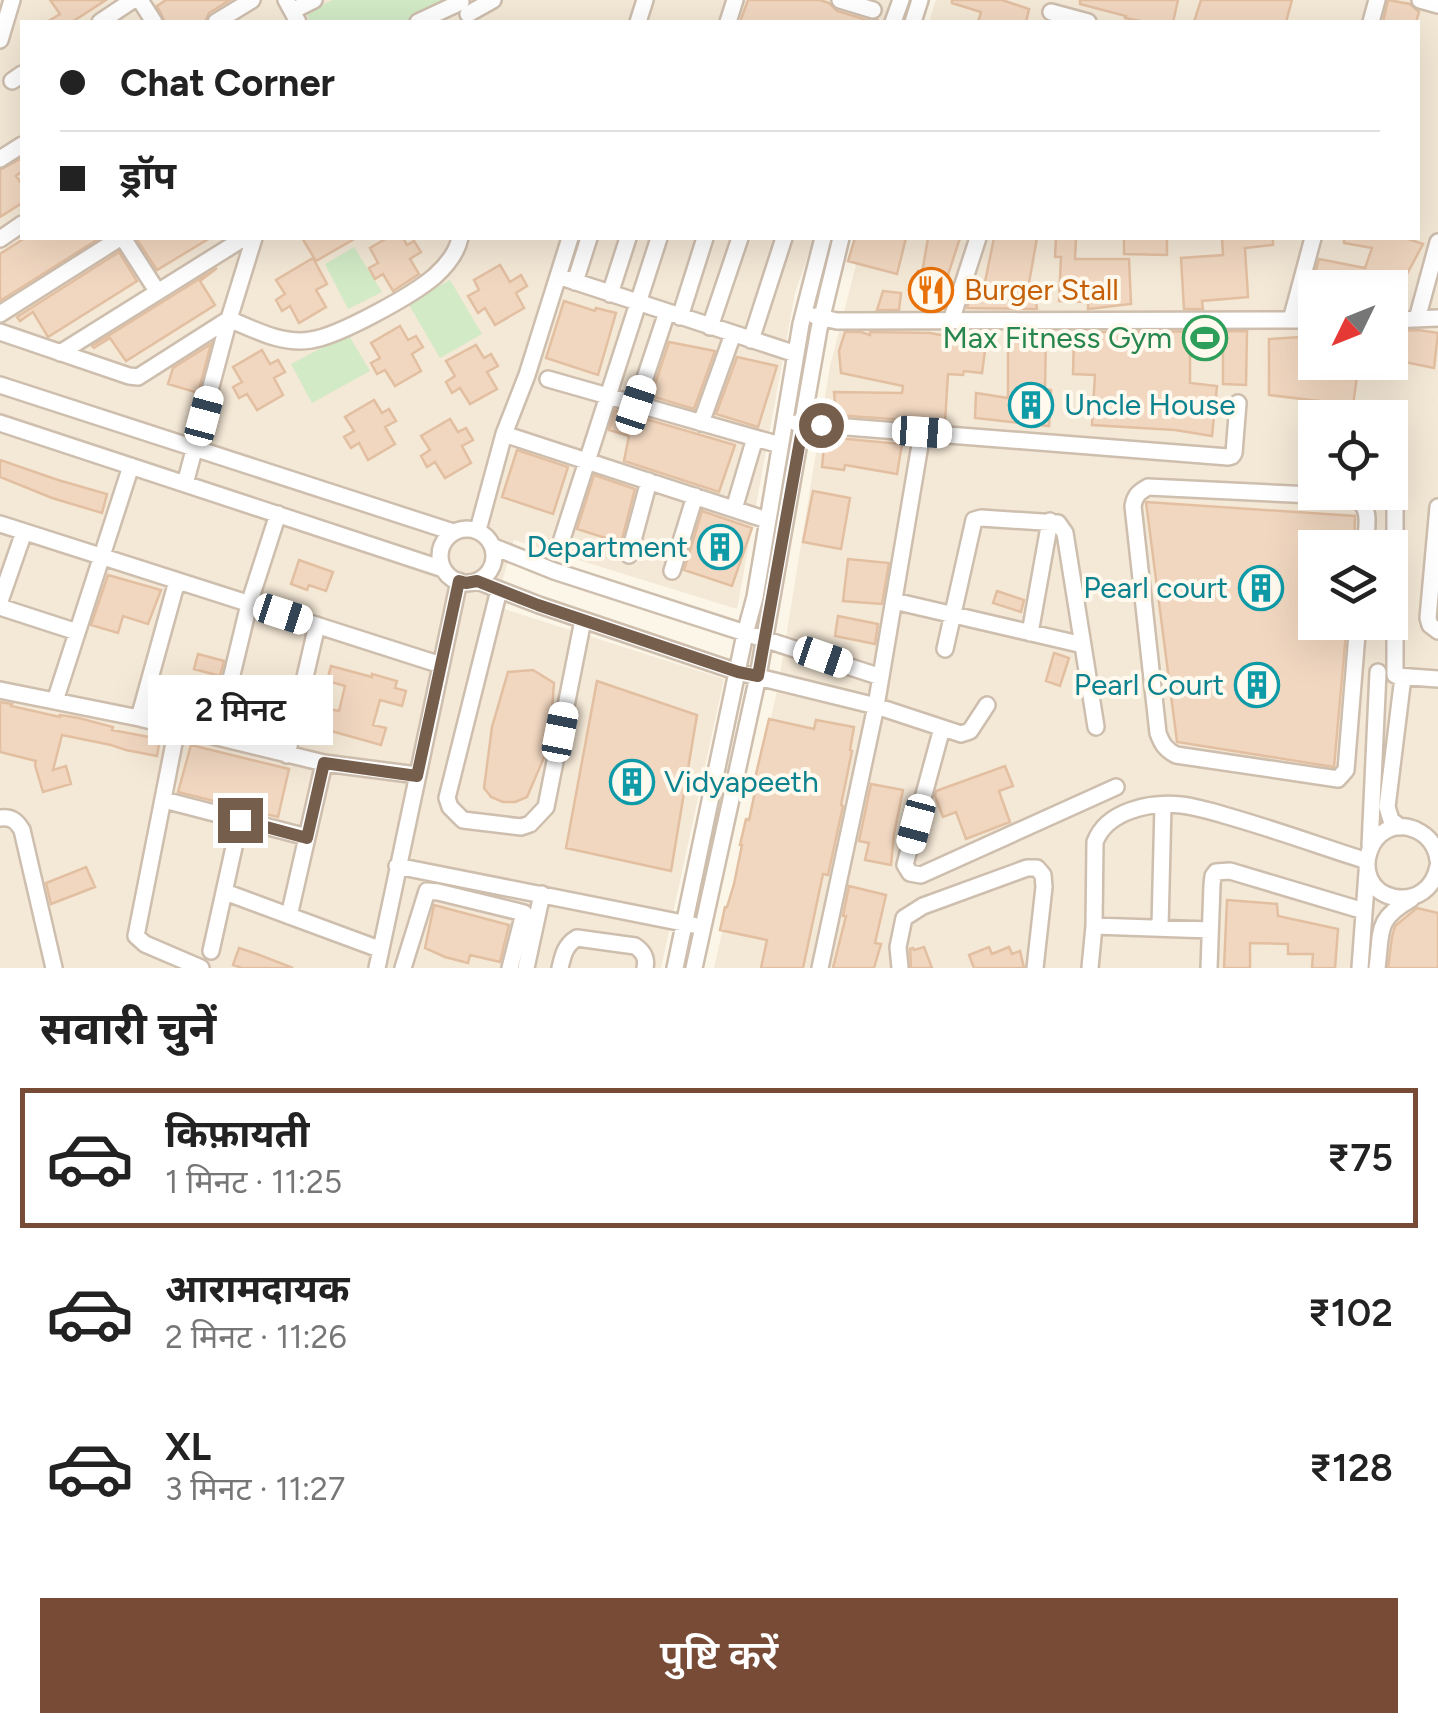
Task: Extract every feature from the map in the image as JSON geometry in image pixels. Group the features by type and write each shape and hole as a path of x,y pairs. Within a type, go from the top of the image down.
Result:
{"street":[{"path":"0,40 12,0"},
{"path":"103,20 137,0 152,20"},
{"path":"219,20 252,0"},
{"path":"292,11 314,0"},
{"path":"426,20 493,0"},
{"path":"840,0 873,10"},
{"path":"1420,0 1438,6"},
{"path":"1052,12 1081,20"},
{"path":"0,314 118,240"},
{"path":"122,240 157,291"},
{"path":"60,353 241,240"},
{"path":"185,484 253,240"},
{"path":"229,319 273,337 292,340 311,340 338,332 432,278 450,259 460,240"},
{"path":"478,530 504,434 569,240"},
{"path":"575,282 589,240"},
{"path":"610,294 627,240"},
{"path":"562,540 657,240"},
{"path":"636,405 704,240"},
{"path":"710,326 739,240"},
{"path":"751,340 783,240"},
{"path":"675,968 755,597 803,313 821,240"},
{"path":"694,968 758,676 822,318 841,240"},
{"path":"951,321 977,240"},
{"path":"1291,320 1312,240"},
{"path":"1427,319 1438,242"},
{"path":"558,276 796,354"},
{"path":"803,313 837,321 1298,320"},
{"path":"0,332 138,378 229,319"},
{"path":"701,423 733,334"},
{"path":"548,379 780,445"},
{"path":"0,385 452,532"},
{"path":"784,422 1232,456 1238,403"},
{"path":"0,423 443,569"},
{"path":"820,968 876,706 922,432"},
{"path":"504,434 767,520"},
{"path":"734,509 755,438"},
{"path":"55,701 131,466"},
{"path":"628,555 649,481"},
{"path":"1356,640 1346,770 1338,779 1168,751 1158,733 1133,506 1140,492 1148,488 1355,497 1368,513 1366,530"},
{"path":"672,571 695,496"},
{"path":"1438,507 1428,618 1438,631"},
{"path":"1395,510 1387,807 1391,820 1400,827"},
{"path":"216,737 248,604 278,514"},
{"path":"945,649 974,520 1058,523 1065,532 1096,726"},
{"path":"1030,633 1050,521"},
{"path":"0,524 441,665"},
{"path":"494,546 494,563 477,581 459,581 443,569 443,541 464,528 478,530 494,546 554,571 881,676"},
{"path":"24,532 0,604 77,632"},
{"path":"358,562 363,542"},
{"path":"139,718 177,581"},
{"path":"379,957 459,581"},
{"path":"477,581 738,672 876,706 965,734 987,705"},
{"path":"500,590 447,798 463,820 521,828 546,807 583,620"},
{"path":"894,601 1083,646"},
{"path":"287,755 317,626"},
{"path":"1354,668 1438,679"},
{"path":"1360,968 1368,859 1392,675"},
{"path":"0,690 139,718 324,763 417,776"},
{"path":"176,728 136,936 145,944 202,968"},
{"path":"942,728 907,857 910,874 921,875 1116,787"},
{"path":"289,916 324,763"},
{"path":"164,800 307,838"},
{"path":"1090,968 1095,842 1106,824 1135,809 1163,804 1185,806 1368,859"},
{"path":"1160,928 1163,804"},
{"path":"0,818 10,817 22,830 54,968"},
{"path":"212,951 240,820"},
{"path":"1378,968 1384,921 1397,907 1426,894 1438,863 1435,844 1426,835 1411,828 1390,828 1377,837 1368,859 1370,878 1386,894 1397,898 1426,894"},
{"path":"397,866 703,927"},
{"path":"900,968 898,948 904,918 923,906 1027,868 1037,868 1043,875 1044,887 1035,968"},
{"path":"1209,968 1213,876 1221,870 1364,910"},
{"path":"225,892 406,967 427,891 524,913 510,968"},
{"path":"526,968 542,894"},
{"path":"1094,926 1210,930"},
{"path":"560,968 564,951 577,938 635,946 645,956 645,968"}],"shaded area":[{"path":"0,0 892,0 885,20 20,20 20,240 813,240 795,293 737,609 514,540 495,606 724,679 661,968 0,968"},
{"path":"936,0 1438,0 1438,968 714,968 778,687 830,366 862,240 1420,240 1420,20 930,20"}],"green space":[{"path":"333,0 456,1 411,20 309,20 306,12"},
{"path":"354,247 382,292 348,309 325,264"},
{"path":"450,280 482,334 440,358 408,303"},
{"path":"348,334 370,371 312,403 291,364"}],"building":[{"path":"50,0 106,0 75,20 50,20 60,14"},
{"path":"166,0 230,0 209,13 206,20 164,20 157,6"},
{"path":"748,0 820,0 837,11 867,20 741,20"},
{"path":"1002,0 1029,9 1026,20 979,20 981,12 952,3"},
{"path":"1080,0 1178,0 1173,20 1136,20 1080,4"},
{"path":"1201,0 1292,0 1287,20 1195,20"},
{"path":"1388,0 1410,4 1419,12 1417,20 1383,20"},
{"path":"20,159 20,173 16,176 20,181 20,204 0,217 0,170"},
{"path":"22,240 97,240 0,301 0,254"},
{"path":"137,240 207,240 157,270"},
{"path":"303,240 353,240 316,261"},
{"path":"384,240 404,240 407,245 414,241 421,252 410,259 419,274 393,291 383,274 375,279 369,268 378,263 370,248"},
{"path":"854,240 906,240 897,274 848,261"},
{"path":"928,240 959,240 946,281 951,283 940,308 913,298 918,271 922,273"},
{"path":"994,240 1037,240 1029,283 1034,283 1037,309 967,308 975,282 985,282"},
{"path":"1056,240 1076,240 1075,259 1129,259 1131,304 1088,309 1088,302 1059,301 1061,257 1055,257"},
{"path":"1124,240 1167,240 1167,255 1124,254"},
{"path":"1222,240 1273,240 1273,245 1245,248 1248,297 1202,301 1203,309 1184,309 1181,258 1223,255"},
{"path":"1344,240 1411,240 1423,244 1408,272 1316,270 1319,259 1365,268 1372,248"},
{"path":"119,252 137,281 48,337 33,312 20,321 17,317"},
{"path":"313,258 327,284 316,290 326,307 299,323 290,306 282,311 276,300 285,294 276,280"},
{"path":"500,265 510,282 521,275 527,286 516,293 524,308 495,325 485,308 478,313 468,296 479,290 474,280"},
{"path":"217,268 200,281 215,305 126,361 110,338 92,346"},
{"path":"883,291 901,293 899,310 877,310"},
{"path":"564,301 616,313 598,375 546,358"},
{"path":"400,326 408,340 416,336 423,347 412,354 421,371 395,386 385,370 377,374 371,363 380,358 371,343"},
{"path":"1247,331 1246,385 1223,384 1223,352 1190,350 1190,383 1217,386 1212,436 1092,425 1095,375 1073,374 1074,335"},
{"path":"1408,331 1438,333 1434,368 1408,363"},
{"path":"845,332 930,333 986,343 982,373 948,374 945,423 836,415 834,392 902,393 903,386 841,373 839,351"},
{"path":"1008,333 1046,335 1045,389 1051,390 1049,426 975,418 976,393 1008,398"},
{"path":"1298,337 1298,380 1356,380 1354,400 1269,395 1269,339"},
{"path":"669,342 715,351 694,409 651,396"},
{"path":"211,344 198,393 168,384 173,368"},
{"path":"476,345 484,358 491,354 498,366 487,372 497,389 470,404 460,388 452,393 446,382 455,376 446,361"},
{"path":"262,350 270,364 278,360 285,372 274,378 283,395 257,410 247,394 239,398 233,387 242,382 233,367"},
{"path":"737,357 777,366 758,427 716,414"},
{"path":"374,400 382,413 389,409 396,421 385,427 395,444 368,460 359,443 351,448 344,437 354,431 345,417"},
{"path":"615,410 735,445 719,492 624,461 629,436 609,430"},
{"path":"450,419 458,432 466,428 473,440 462,446 471,463 445,478 435,462 427,467 421,456 430,450 421,436"},
{"path":"825,437 902,444 897,474 845,465 844,470 822,467"},
{"path":"517,450 568,467 553,514 502,497"},
{"path":"0,460 107,494 102,513 0,477"},
{"path":"594,475 635,489 621,543 577,529"},
{"path":"813,491 850,498 841,549 803,542"},
{"name":"Pearl Court","path":"1146,502 1355,516 1355,530 1298,530 1298,640 1345,640 1334,767 1177,742"},
{"name":"Department","path":"702,511 752,528 732,586 684,570"},
{"path":"848,559 889,563 882,604 843,601"},
{"path":"299,560 333,572 326,591 291,584"},
{"path":"108,575 161,590 148,624 123,616 118,633 91,625"},
{"path":"997,591 1024,600 1021,612 993,603"},
{"path":"838,616 878,624 875,644 835,636"},
{"path":"1054,653 1069,658 1060,686 1046,681"},
{"path":"198,654 224,661 220,676 194,669"},
{"path":"331,666 397,681 395,688 406,691 402,706 380,700 373,725 386,728 381,745 324,729 326,720 314,717 317,706 339,711 345,686 327,681"},
{"path":"533,670 554,683 545,755 527,797 503,802 491,797 484,788 492,727 508,672"},
{"name":"Vidyapeeth","path":"597,681 697,715 671,871 566,848"},
{"path":"0,702 160,739 157,756 62,735 53,770 66,766 71,784 43,792 36,761 0,752"},
{"path":"769,719 814,729 816,720 854,727 843,806 828,875 823,874 803,968 761,968 767,940 720,930 734,884 746,819 749,820"},
{"path":"191,745 289,769 278,817 178,792"},
{"path":"1005,766 1013,786 999,791 1010,822 966,839 956,812 943,817 936,791"},
{"path":"871,784 903,790 891,865 865,860 869,843 859,841"},
{"path":"86,867 95,887 51,904 46,883"},
{"path":"849,886 886,895 875,943 881,944 874,968 833,968"},
{"path":"1227,900 1277,904 1278,916 1338,929 1335,968 1312,968 1313,954 1288,954 1288,944 1250,943 1250,968 1224,968"},
{"path":"434,905 509,925 500,962 470,955 468,963 425,948"},
{"path":"1417,908 1438,913 1438,968 1388,968 1395,926"},
{"path":"924,947 932,968 911,968 910,949"},
{"path":"989,947 992,954 1009,947 1012,954 1020,951 1024,968 974,968 969,955"},
{"path":"239,948 293,968 233,965"}],"place":[{"name":"Burger Stall","path":"931,290"},
{"name":"Max Fitness Gym","path":"1205,338"},
{"name":"Uncle House","path":"1031,405"},
{"name":"Department","path":"720,547"},
{"name":"Pearl court","path":"1261,588"},
{"name":"Pearl Court","path":"1257,685"},
{"name":"Vidyapeeth","path":"632,782"}],"route":[{"path":"240,820 307,838 324,763 417,776 459,581 477,581 538,605 758,676 803,424 821,425"}]}
